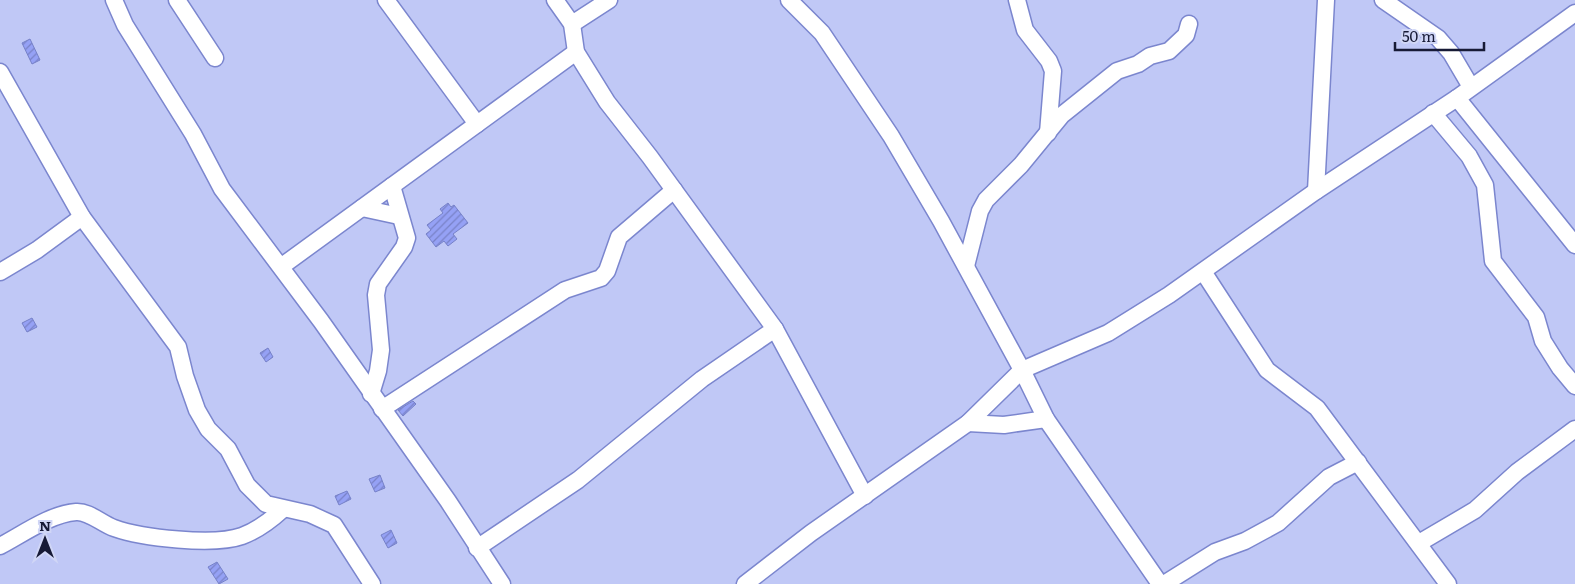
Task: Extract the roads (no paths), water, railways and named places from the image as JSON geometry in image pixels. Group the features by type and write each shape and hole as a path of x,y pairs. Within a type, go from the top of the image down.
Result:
{"street":[{"path":"114,0 124,25 192,134 222,189 282,266 448,501 502,584"},
{"path":"177,0 215,58"},
{"path":"386,0 477,124"},
{"path":"555,0 572,24 576,52 607,102 674,190 775,329 865,496"},
{"path":"572,24 609,0"},
{"path":"789,0 822,33 891,136 966,266 1046,419 1160,584"},
{"path":"1017,0 1025,30 1049,61 1053,71 1048,133"},
{"path":"1316,190 1326,0"},
{"path":"1383,0 1438,38 1451,53 1471,87"},
{"path":"745,584 811,533 968,423 1022,370 1108,333 1204,273 1316,190 1456,98 1575,13"},
{"path":"966,266 980,211 986,200 1022,165 1062,115 1117,71 1138,64 1150,56 1169,51 1186,35 1189,24"},
{"path":"282,266 576,52"},
{"path":"0,72 82,217 178,347 185,376 197,410 208,429 228,449 247,485 266,504 310,514 334,525 372,584"},
{"path":"1456,98 1575,245"},
{"path":"1433,113 1468,156 1485,185 1493,261 1536,317 1543,340 1560,368 1575,386"},
{"path":"372,394 381,350 376,295 378,284 386,269 404,247 406,238 392,186"},
{"path":"382,409 565,290 601,278 607,271 619,237 674,190"},
{"path":"362,208 399,216"},
{"path":"0,272 37,250 82,217"},
{"path":"1204,273 1267,370 1317,408 1448,584"},
{"path":"477,548 578,480 702,379 775,329"},
{"path":"968,423 1004,425 1046,419"},
{"path":"1419,543 1475,510 1517,472 1575,429"},
{"path":"1164,584 1215,552 1245,541 1278,522 1329,477 1358,462"},
{"path":"0,546 53,518 76,512 84,512 115,529 178,539 213,540 240,537 269,522 283,509"}]}
